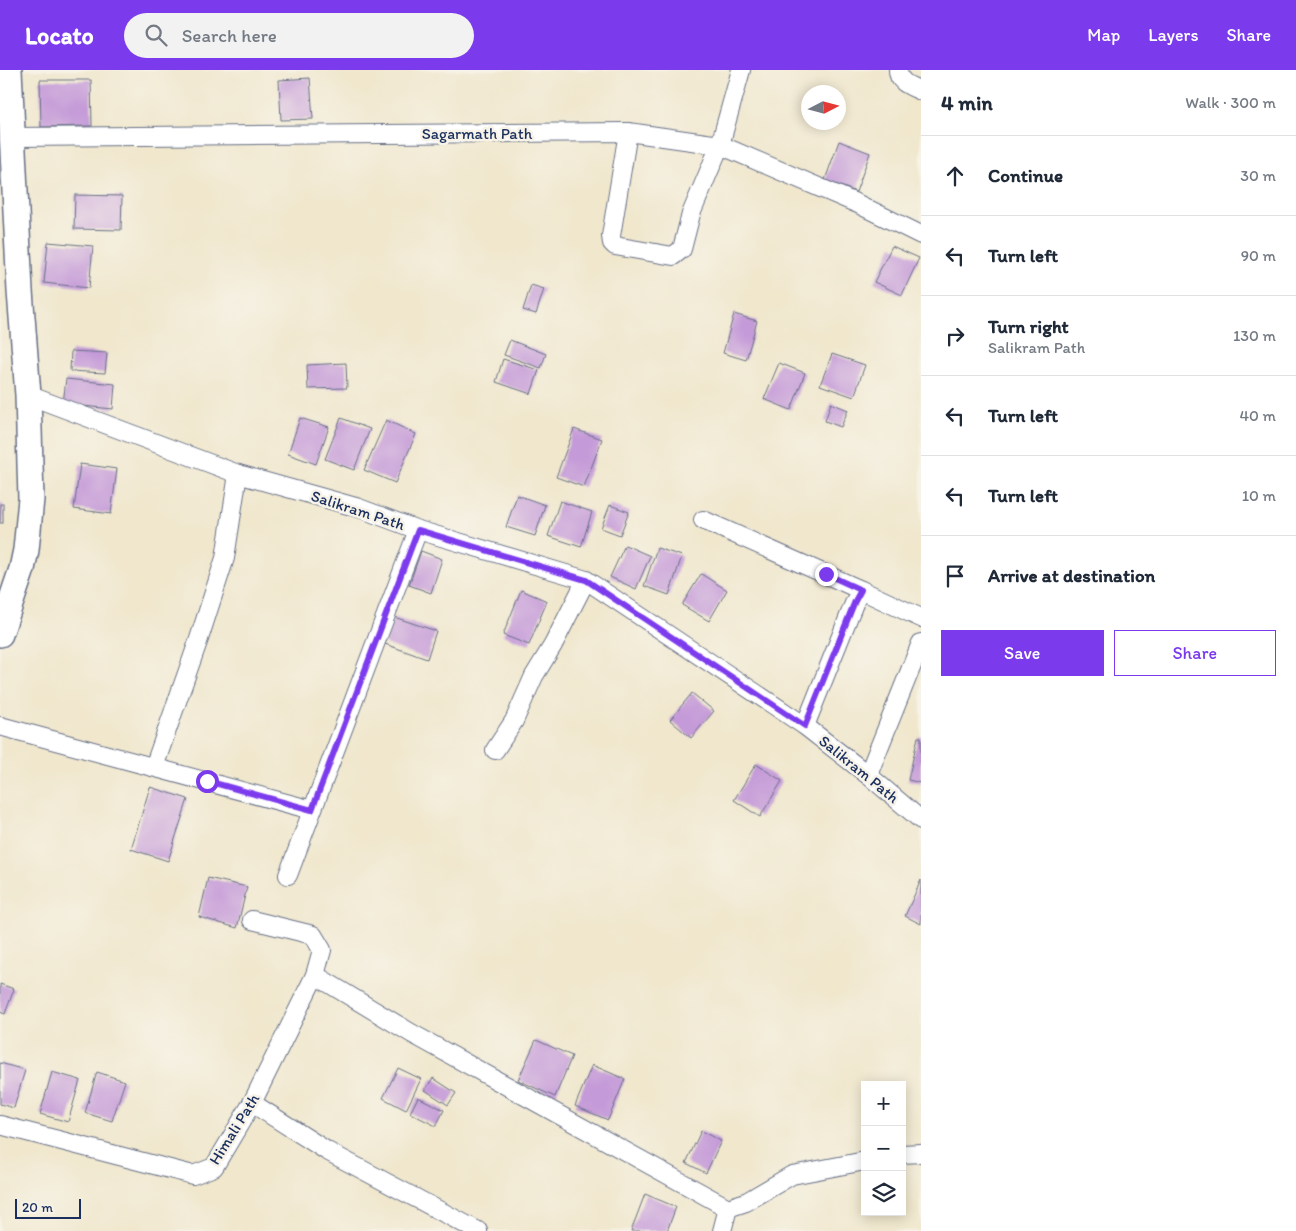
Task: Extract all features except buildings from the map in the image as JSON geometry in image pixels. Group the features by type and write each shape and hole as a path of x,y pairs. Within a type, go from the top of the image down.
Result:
{"street":[{"path":"0,634 22,569 29,534 31,499 28,395 20,291 10,70"},
{"path":"628,132 611,236 612,243 615,246 673,256 682,249 692,214 720,146 741,70"},
{"path":"898,70 897,74 902,82 921,91"},
{"name":"Sagarmath Path","path":"13,137 628,132 720,146 858,204 921,235"},
{"name":"Salikram Path","path":"28,395 238,474 359,508 418,530 586,580 805,726 868,775 921,820"},
{"path":"154,767 225,558 238,474"},
{"path":"703,520 921,618"},
{"path":"288,875 418,530"},
{"path":"495,750 514,721 534,676 553,645 586,580"},
{"path":"805,726 861,590"},
{"path":"868,775 921,643"},
{"path":"0,726 312,810"},
{"name":"Himali Path","path":"0,1125 193,1175 214,1167 252,1102 315,975 322,950 313,935 252,920"},
{"path":"315,975 411,1033 728,1208 746,1202 792,1175 861,1162"},
{"path":"252,1102 327,1151 478,1231"},
{"path":"906,1154 921,1153"},
{"path":"722,1231 728,1208"}],"route":[{"path":"207,781 312,810 418,530 586,580 805,726 861,590 826,574"}]}
